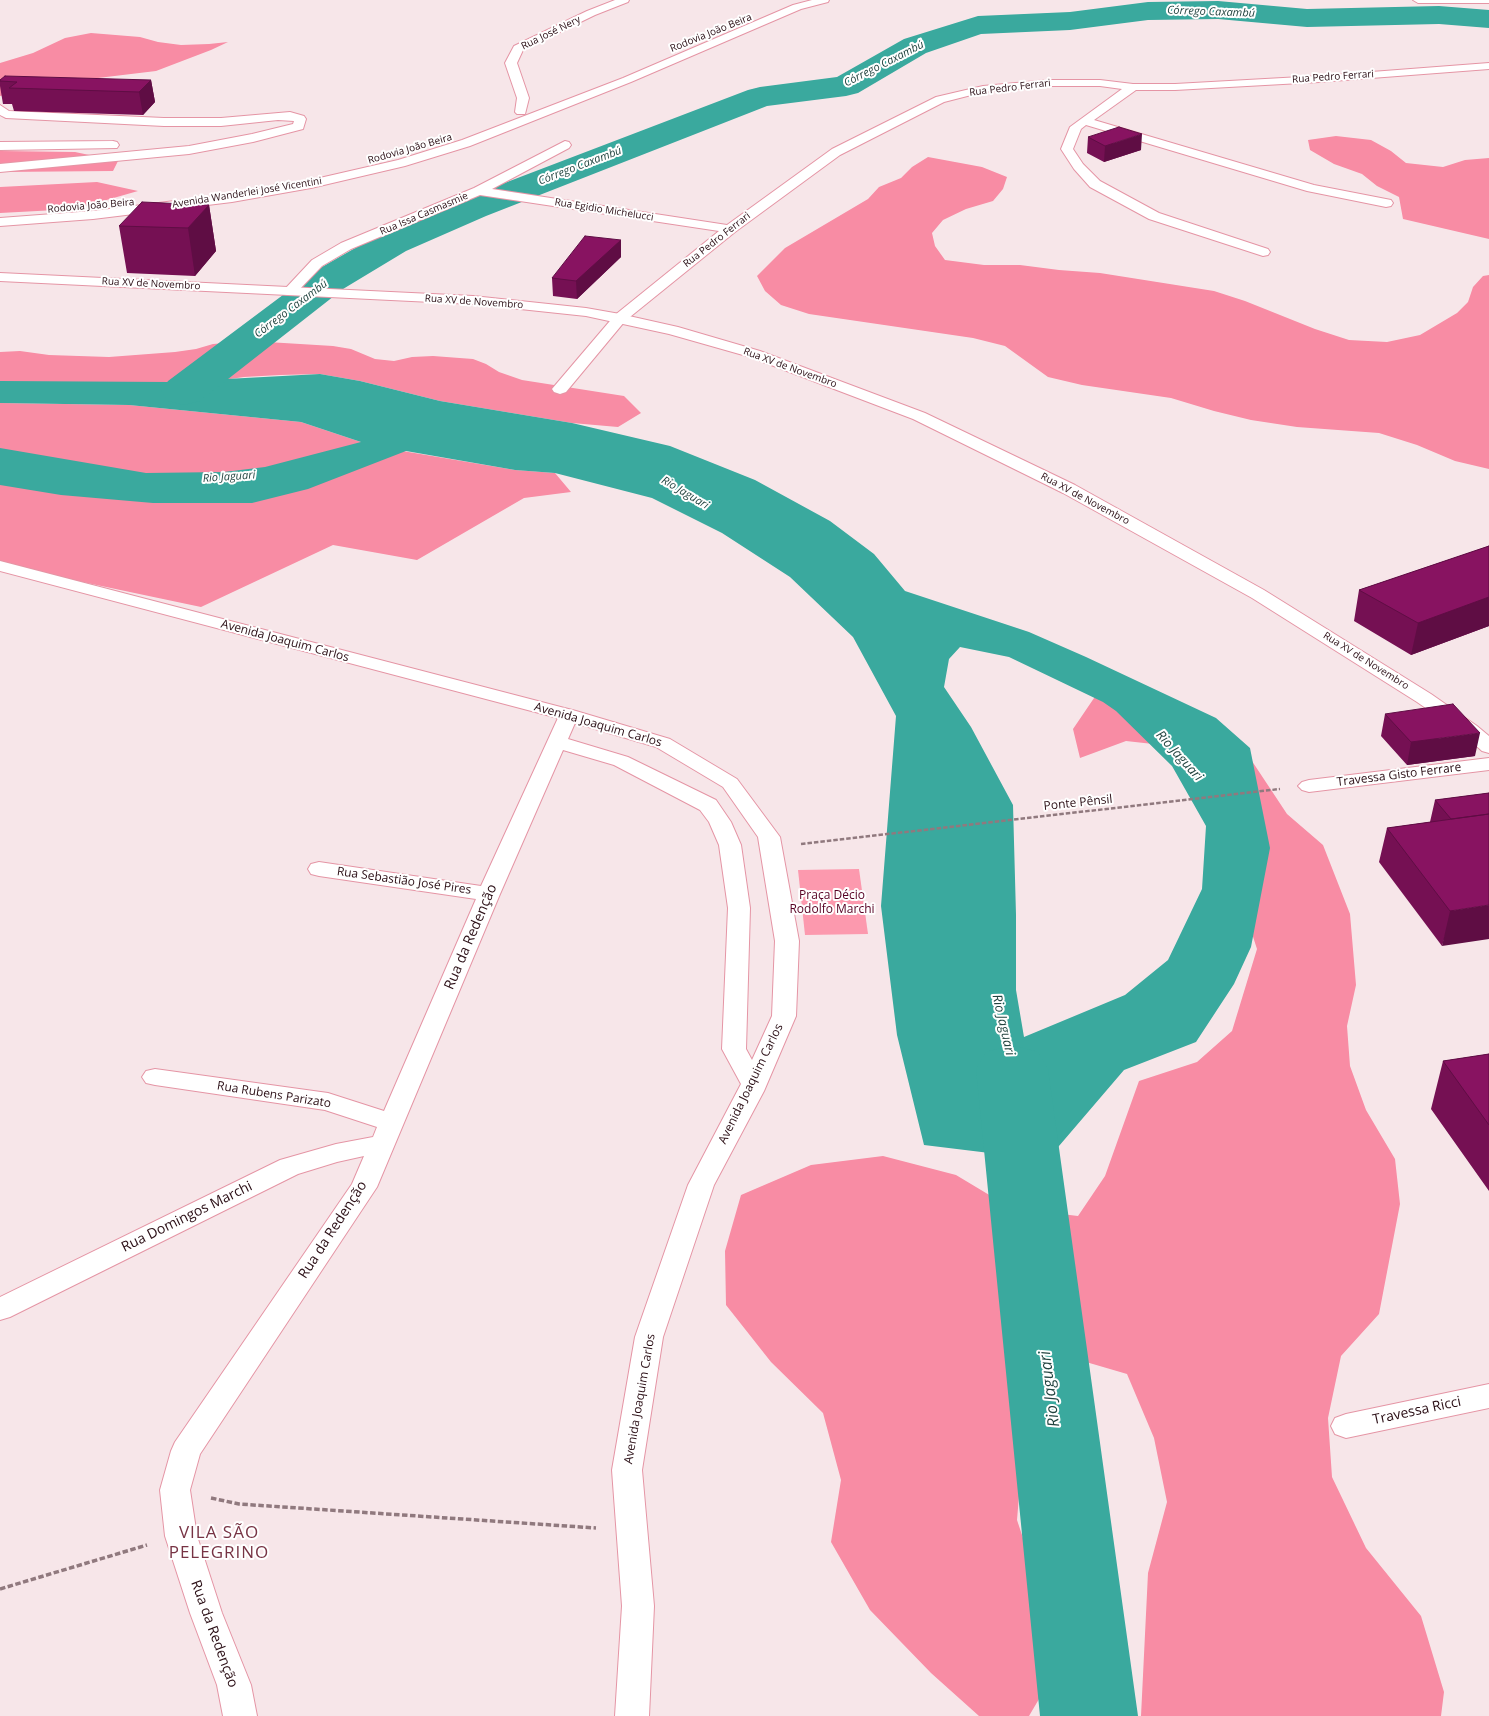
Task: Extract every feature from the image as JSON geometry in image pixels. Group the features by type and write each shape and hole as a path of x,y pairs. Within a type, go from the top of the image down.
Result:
{"street":[{"name":"Rua José Nery","path":"521,112 523,98 511,63 518,48 591,13 624,0"},
{"name":"Rodovia João Beira","path":"653,56 769,9 797,0"},
{"name":"Rodovia João Beira","path":"466,143 627,80 796,7 824,0"},
{"path":"1418,0 1489,0"},
{"name":"Rua Pedro Ferrari","path":"560,389 620,318 730,229 836,152 940,99 983,89 1049,82 1100,83 1133,87 1175,87 1489,66"},
{"name":"Rodovia João Beira","path":"0,212 31,211 128,202 219,191 291,179 380,159 447,139 521,112 581,86"},
{"path":"1133,87 1076,128 1067,149 1078,166 1095,184 1154,216 1263,252"},
{"path":"0,109 6,114 164,122 220,122 278,116 290,116 300,119 299,126 253,138 189,150 0,168"},
{"path":"1085,121 1312,188 1386,203"},
{"name":"Avenida Wanderlei José Vicentini","path":"0,222 129,211 232,198 311,184 394,165 466,143"},
{"path":"0,146 156,145 179,147 189,150"},
{"name":"Rua Issa Casmasmie","path":"293,291 317,263 346,246 485,191 565,146"},
{"name":"Rua Egidio Michelucci","path":"485,191 730,229"},
{"name":"Rua XV de Novembro","path":"0,277 473,300 586,312 620,318 673,330 755,354 912,413 1069,489 1258,594 1424,698 1470,730 1489,747"},
{"name":"Avenida Joaquim Carlos","path":"0,566 569,715 664,743 730,783 769,837 787,941 784,1016 754,1084 701,1185 649,1337 628,1470 638,1606 632,1716"},
{"name":"Rua da Redenção","path":"240,1716 234,1685 206,1613 181,1536 175,1490 186,1451 364,1187 489,894 569,715"},
{"path":"557,742 620,761 708,805 720,822 730,845 739,908 734,1049 754,1084"},
{"name":"Travessa Gisto Ferrare","path":"1309,786 1489,764"},
{"name":"Rua Sebastião José Pires","path":"320,869 489,894"},
{"name":"Rua Rubens Parizato","path":"155,1077 328,1102 386,1134"},
{"name":"Rua Domingos Marchi","path":"0,1309 289,1167 336,1153 386,1134"},
{"name":"Travessa Ricci","path":"1346,1426 1489,1396"}],"path":[{"name":"Ponte Pênsil","path":"770,847 1309,786"},
{"path":"175,1490 239,1504 632,1530"},
{"path":"0,1588 181,1536"}],"green space":[{"name":"Praça Décio Rodolfo Marchi","path":"859,869 868,934 805,935 798,870"}],"shaded area":[{"path":"91,33 140,37 158,42 181,45 228,42 156,71 73,81 0,96 0,63 33,53 65,38"},
{"path":"1336,136 1371,140 1391,151 1406,163 1443,167 1465,160 1489,158 1489,239 1403,219 1399,197 1377,186 1362,174 1334,164 1310,150 1308,140"},
{"path":"0,151 75,152 118,161 113,171 0,172"},
{"path":"928,157 982,167 1007,177 1003,189 993,201 966,209 943,220 932,233 935,246 945,260 984,265 1020,265 1100,273 1214,291 1245,301 1315,329 1349,340 1387,342 1420,335 1457,313 1468,302 1473,287 1483,276 1489,275 1489,469 1455,461 1417,445 1379,433 1297,427 1251,420 1171,398 1082,385 1048,377 1005,346 973,338 809,314 781,305 765,291 757,276 785,248 868,199 879,187 901,178 912,167"},
{"path":"97,182 138,191 75,209 0,213 0,187"},
{"path":"251,341 333,346 351,349 375,359 394,361 412,357 433,356 473,359 486,364 499,372 522,380 624,396 641,413 618,427 572,423 440,401 360,381 320,374 244,377 181,386 0,385 0,352 20,351 49,355 109,357 175,352 196,349 213,344"},
{"path":"0,403 129,405 301,422 373,446 515,470 555,473 571,492 524,498 417,560 333,545 201,607 35,572 0,562"},
{"path":"1109,676 1244,749 1287,814 1323,845 1350,914 1356,985 1347,1026 1350,1066 1366,1110 1395,1159 1400,1204 1379,1314 1341,1356 1328,1418 1332,1477 1366,1548 1421,1616 1444,1692 1441,1716 1141,1716 1148,1573 1167,1502 1154,1438 1127,1374 1045,1350 1013,1397 1022,1460 1017,1520 1042,1595 1049,1682 1029,1716 979,1716 931,1673 870,1610 831,1542 841,1480 823,1413 771,1362 726,1305 725,1251 741,1195 811,1165 883,1156 956,1175 1011,1208 1078,1216 1105,1176 1139,1081 1197,1062 1232,1031 1257,949 1245,912 1180,747 1126,741 1080,758 1073,729"}],"water":[{"path":"320,374 360,381 440,401 572,423 670,446 755,480 830,521 874,554 905,591 1029,632 1216,718 1250,748 1270,848 1251,947 1234,984 1196,1042 1124,1070 1047,1160 924,1145 897,1035 881,906 896,716 853,637 790,577 722,533 652,498 555,473 515,470 406,451 308,489 252,503 153,503 61,495 0,485 0,448 146,473 224,472 265,467 361,442 301,422 129,405 0,403 0,381 170,382","holes":["960,647 1009,657 1103,702 1116,711 1172,766 1206,826 1202,889 1168,960 1125,995 1024,1037 1016,990 1016,915 1013,805 971,727 944,687 949,659"]}],"building":[{"path":"5,76 151,80 139,92 9,88 17,82 0,81"},
{"path":"1119,127 1142,134 1105,146 1088,137"},
{"path":"142,202 209,205 188,228 119,226"},
{"path":"585,236 621,240 576,281 552,278"},
{"path":"1489,546 1489,597 1418,623 1359,590"},
{"path":"1453,704 1480,733 1411,742 1385,714"},
{"path":"1489,793 1489,814 1451,819 1435,800"},
{"path":"1489,814 1489,905 1450,911 1387,828"},
{"path":"1489,1054 1489,1125 1443,1061"}],"waterway":[{"name":"Córrego Caxambú","path":"184,391 329,280 392,243 473,208 760,97 846,86 915,46 978,25 1070,21 1148,11 1218,10 1307,18 1439,15 1489,19"},
{"name":"Rio Jaguari","path":"1012,1069 1089,1716"}],"district":[{"name":"VILA SÃO PELEGRINO","path":"219,1543"}]}
